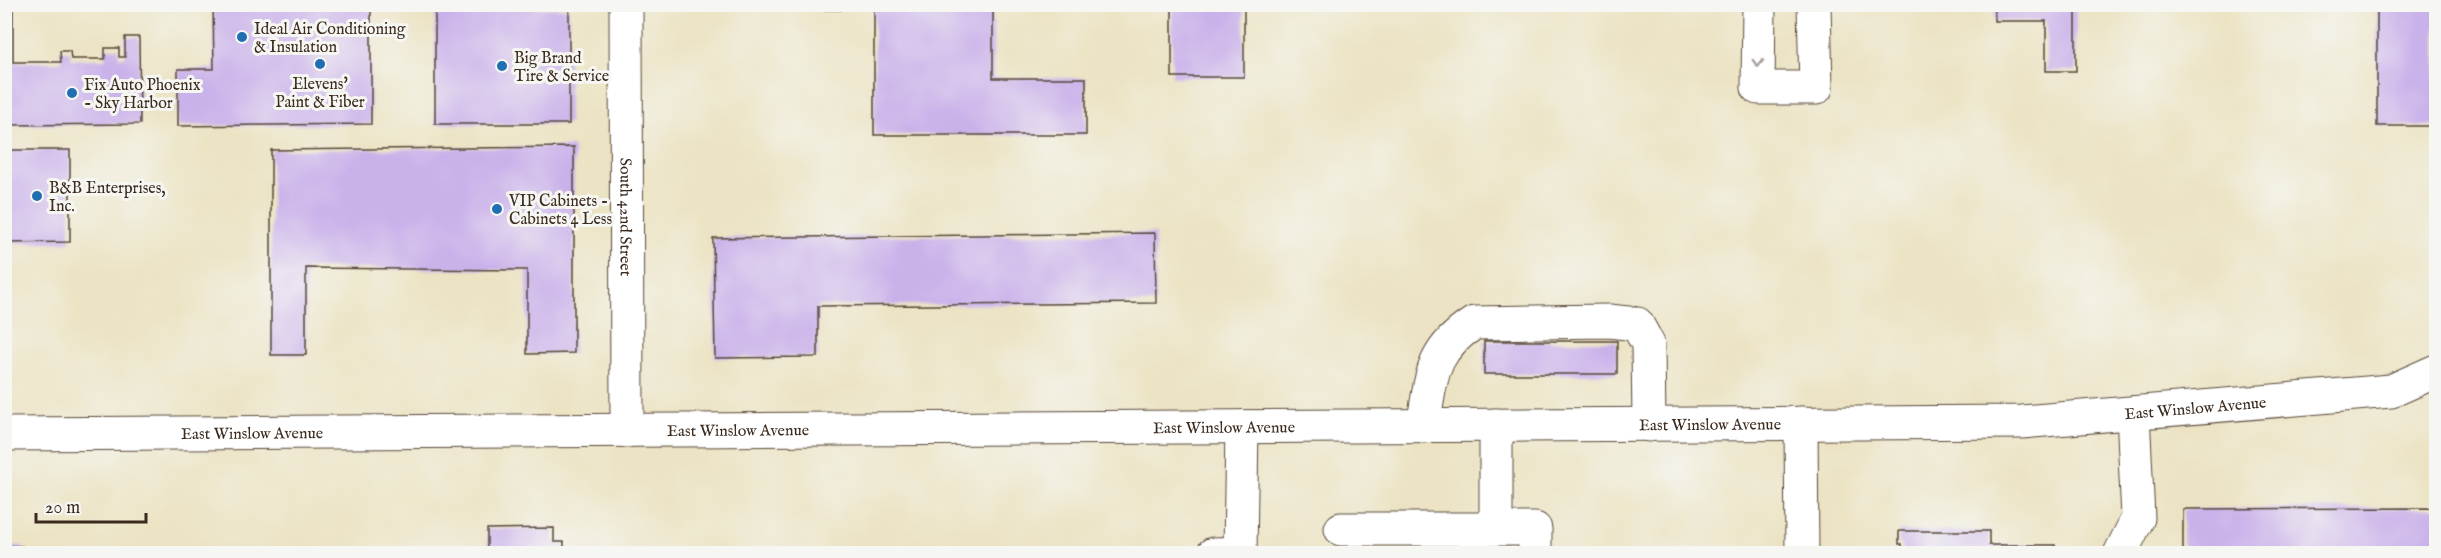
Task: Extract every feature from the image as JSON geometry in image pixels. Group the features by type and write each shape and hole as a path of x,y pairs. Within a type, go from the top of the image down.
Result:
{"street":[{"name":"South 42nd Street","path":"626,4 627,431"},
{"path":"1759,4 1758,88 1816,88 1814,4"},
{"path":"1423,426 1437,360 1456,334 1474,322 1609,321 1637,324 1648,344 1649,425"},
{"name":"East Winslow Avenue","path":"4,434 2022,422 2391,391 2436,371"},
{"path":"2120,554 2138,518 2133,412"},
{"path":"1800,423 1802,554"},
{"path":"1496,425 1496,529"},
{"path":"1213,554 1240,553 1242,427"},
{"path":"1341,529 1535,529 1535,554"}],"building":[{"name":"Fix Auto Phoenix - Sky Harbor","path":"4,4 13,4 13,62 61,62 60,51 70,51 71,59 105,59 105,48 119,48 119,57 125,57 125,37 139,37 140,124 4,125"},
{"path":"213,4 371,4 371,124 178,126 178,69 214,69"},
{"path":"772,4 841,4 841,10 772,9"},
{"path":"874,4 993,4 993,78 1086,78 1086,135 874,135"},
{"path":"1172,4 1244,4 1244,77 1172,77"},
{"path":"1994,4 2076,4 2076,71 2046,71 2046,21 1994,21"},
{"path":"2377,4 2436,4 2436,126 2377,126"},
{"name":"Big Brand Tire & Service","path":"435,8 569,8 569,124 435,124"},
{"path":"574,147 574,353 527,354 527,270 306,268 306,355 271,355 271,150"},
{"name":"B&B Enterprises, Inc.","path":"4,150 70,150 70,242 4,243"},
{"path":"1155,233 1156,303 818,306 818,357 715,358 713,238"},
{"path":"1484,341 1617,341 1617,374 1484,374"},
{"path":"2436,508 2436,554 2183,554 2183,509"},
{"path":"554,528 554,542 564,542 564,554 487,554 487,529"},
{"path":"1899,531 1989,531 1989,545 2055,545 2055,554 1902,554"},
{"path":"4,546 23,546 23,554 4,554"}],"place":[{"name":"Ideal Air Conditioning & Insulation","path":"242,37"},
{"name":"Elevens' Paint & Fiber","path":"320,64"},
{"name":"Big Brand Tire & Service","path":"502,66"},
{"name":"Fix Auto Phoenix - Sky Harbor","path":"72,93"},
{"name":"B&B Enterprises, Inc.","path":"37,196"},
{"name":"VIP Cabinets - Cabinets 4 Less","path":"497,209"}]}
